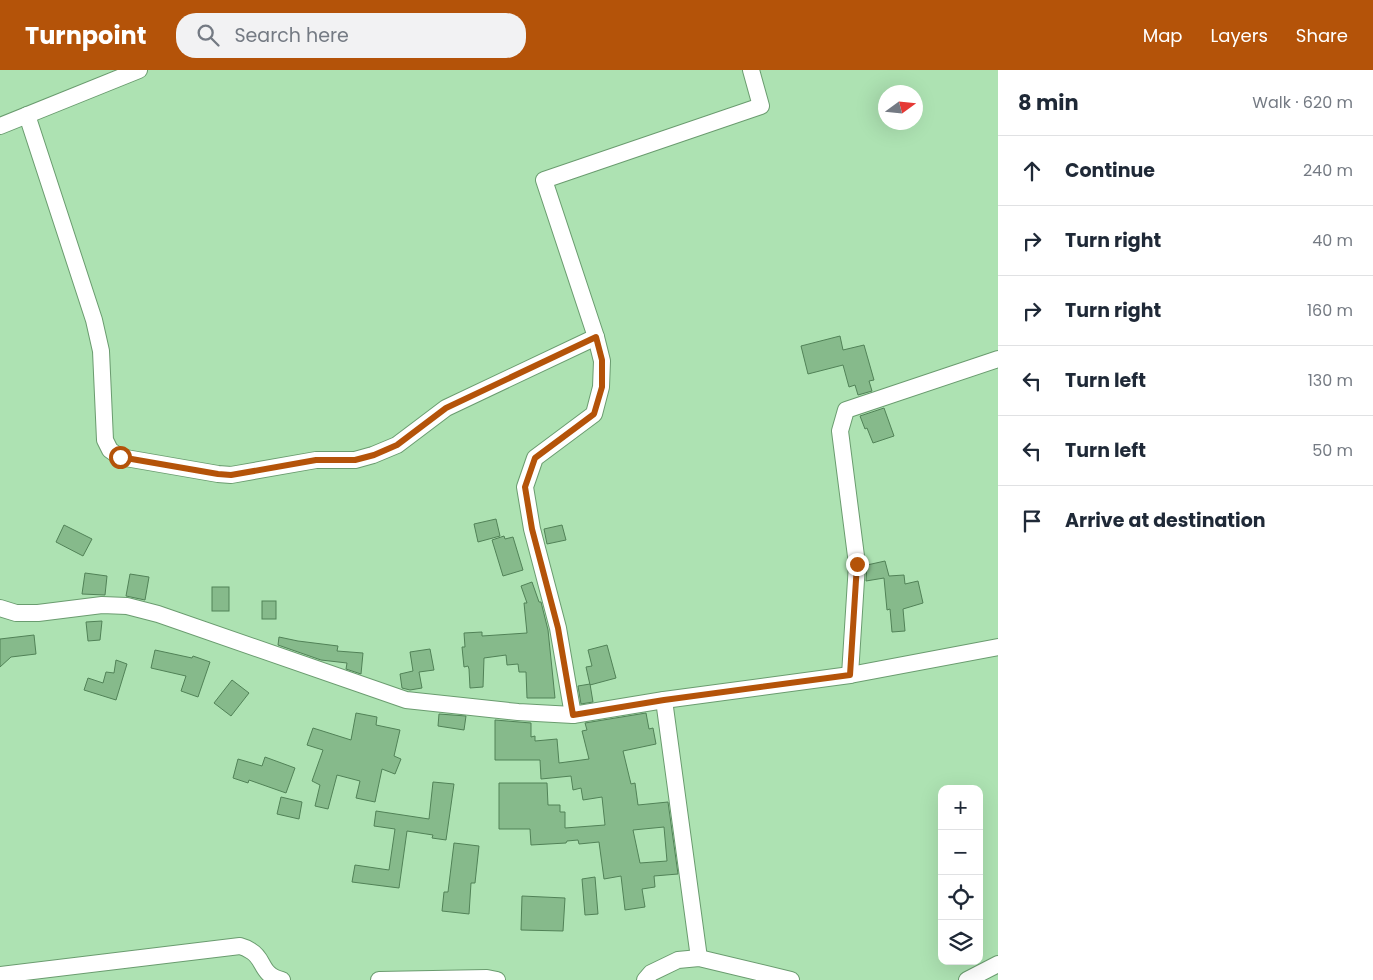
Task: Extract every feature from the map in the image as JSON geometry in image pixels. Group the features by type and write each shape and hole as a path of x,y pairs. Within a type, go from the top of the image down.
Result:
{"street":[{"path":"0,126 139,70"},
{"path":"573,715 558,628 532,529 525,487 535,458 594,414 602,387 602,360 544,180 761,106 750,70"},
{"path":"27,115 94,320 101,350 105,440 110,450 120,457 231,475 316,460 355,460 374,455 397,445 446,408 596,337"},
{"path":"850,675 857,564 840,431 846,410 998,359"},
{"path":"0,608 16,613 38,613 102,605 126,606 158,614 406,700 518,712 573,715 664,700 850,675 998,647"},
{"path":"664,700 699,958"},
{"path":"0,976 240,946 253,951 265,970 274,978 282,980"},
{"path":"645,980 651,973 678,960 699,958 791,980"},
{"path":"967,980 998,964"},
{"path":"379,980 487,978 497,980"}],"building":[{"path":"840,336 843,350 864,345 874,380 869,381 872,391 858,395 855,385 849,387 843,365 808,374 801,346"},
{"path":"884,408 894,436 873,443 860,416"},
{"path":"496,519 500,536 478,542 474,524"},
{"path":"64,525 92,539 83,556 56,542"},
{"path":"562,525 566,540 547,544 544,529"},
{"path":"504,536 505,539 513,537 523,570 503,576 492,540"},
{"path":"885,561 889,576 904,575 905,584 918,581 923,603 903,609 905,631 892,632 890,609 887,610 884,578 866,581 867,565"},
{"path":"85,573 107,576 105,595 82,594"},
{"path":"130,574 149,577 145,600 126,596"},
{"path":"532,582 539,602 541,602 548,630 555,698 527,698 526,672 519,672 518,664 507,665 506,655 484,658 483,687 470,688 469,669 468,666 464,667 462,647 465,647 464,633 482,632 482,636 527,633 524,603 527,603 521,586"},
{"path":"212,587 229,587 229,611 212,611"},
{"path":"262,601 276,601 276,619 262,619"},
{"path":"102,621 100,640 88,641 86,622"},
{"path":"34,635 36,654 11,657 0,667 0,639"},
{"path":"279,637 338,646 337,651 363,653 361,674 346,669 347,663 321,660 278,645"},
{"path":"607,645 616,678 590,685 586,667 592,666 588,650"},
{"path":"430,649 434,670 419,672 422,688 410,690 402,688 400,674 413,671 410,652"},
{"path":"155,650 192,658 193,656 210,662 198,697 181,691 186,676 151,668"},
{"path":"116,660 127,664 116,700 84,690 88,678 103,683 106,672 114,673"},
{"path":"232,680 249,693 231,716 214,703"},
{"path":"590,684 593,702 581,704 578,686"},
{"path":"356,713 377,717 376,725 400,730 394,756 401,759 395,774 382,769 375,802 356,798 360,781 337,775 328,809 315,806 320,785 312,781 323,750 307,745 313,728 351,740"},
{"path":"646,713 649,729 653,728 656,744 623,751 631,784 635,783 638,805 668,802 678,874 654,876 655,887 642,889 645,907 625,910 621,876 604,879 599,842 579,844 578,840 567,841 566,843 531,845 530,829 499,829 499,783 547,783 548,805 560,805 560,812 565,812 565,828 605,825 602,797 583,800 581,788 573,790 571,776 541,779 540,760 495,760 495,720 531,723 531,737 535,736 535,741 557,739 559,763 589,759 582,731 587,730 585,723","holes":["664,827 667,861 640,863 633,830"]},
{"path":"439,714 466,716 464,730 438,726"},
{"path":"265,757 295,768 286,793 249,780 248,783 233,778 238,759 262,766"},
{"path":"433,782 454,784 446,840 432,838 433,835 407,831 399,888 352,882 355,865 389,870 395,829 374,826 376,811 429,819"},
{"path":"281,797 302,802 299,819 277,814"},
{"path":"454,843 479,846 475,883 471,883 469,914 442,911 444,892 448,892"},
{"path":"595,877 598,914 585,915 582,879"},
{"path":"522,896 565,898 563,931 521,930"}],"route":[{"path":"120,457 231,475 316,460 355,460 374,455 397,445 430,418 446,408 596,337 602,360 602,387 594,414 535,458 525,487 532,529 558,628 573,715 664,700 850,675 857,564"}]}
